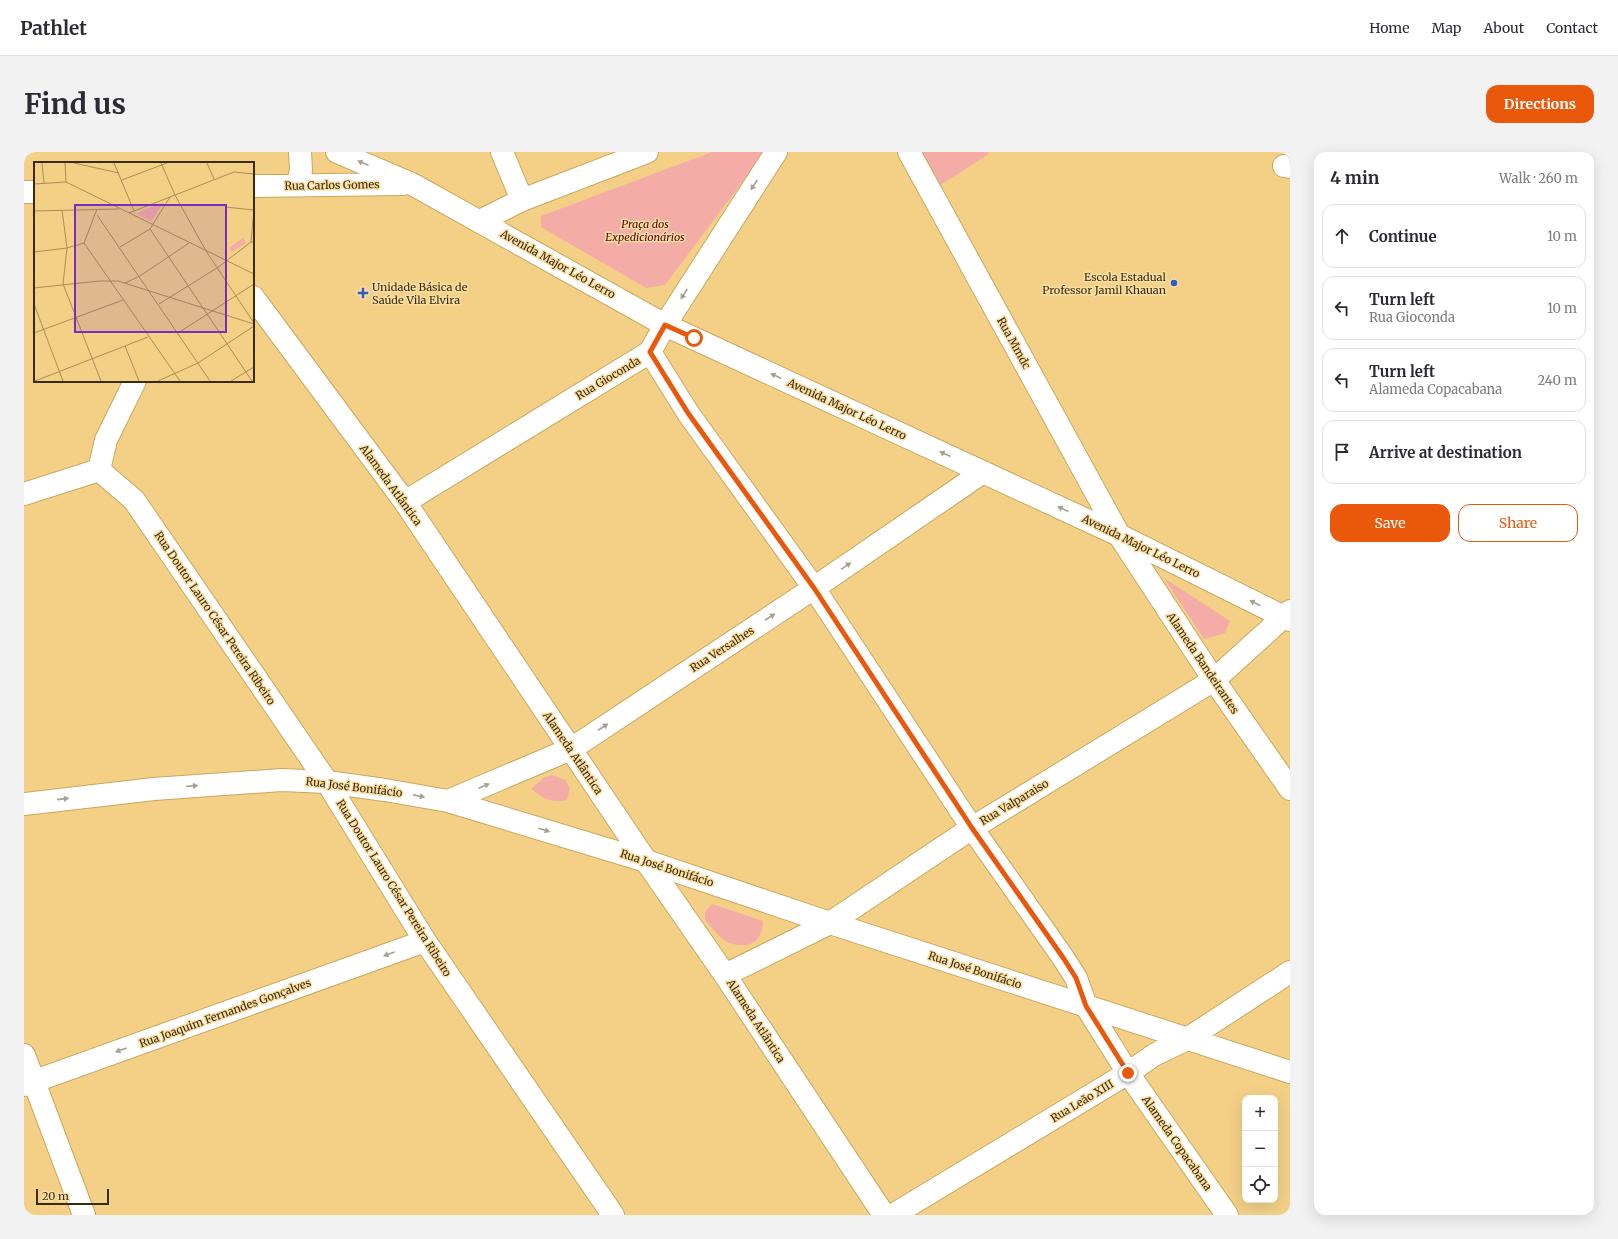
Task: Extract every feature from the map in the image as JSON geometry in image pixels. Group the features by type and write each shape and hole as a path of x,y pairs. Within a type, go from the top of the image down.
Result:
{"street":[{"path":"298,185 301,170 300,152"},
{"name":"Avenida Major Léo Lerro","path":"337,152 412,184 665,325 1119,535 1288,616"},
{"path":"502,152 522,200"},
{"path":"480,221 522,200 647,152"},
{"name":"Rua Gioconda","path":"405,502 650,352 665,325 776,152"},
{"name":"Rua Mmdc","path":"910,152 1119,535"},
{"name":"Rua Carlos Gomes","path":"254,186 412,184"},
{"name":"Alameda Atlântica","path":"254,298 405,502 646,861 725,975 884,1215"},
{"name":"Alameda Copacabana","path":"650,352 688,413 814,588 972,828 1076,978 1086,1006 1128,1073 1227,1215"},
{"path":"24,494 99,470 106,440 135,382"},
{"name":"Rua Doutor Lauro César Pereira Ribeiro","path":"99,470 134,500 327,782 426,941 613,1215"},
{"name":"Rua Versalhes","path":"448,802 571,749 814,588 983,472"},
{"name":"Alameda Bandeirantes","path":"1119,535 1214,680 1290,789"},
{"name":"Rua Valparaiso","path":"725,975 830,923 972,828 1214,680 1288,616"},
{"name":"Rua José Bonifácio","path":"24,804 154,789 282,780 327,782 385,790 448,802 646,861 830,923 1290,1072"},
{"name":"Rua Joaquim Fernandes Gonçalves","path":"29,1083 426,941"},
{"name":"Rua Leão XIII","path":"893,1215 1128,1073 1154,1054 1187,1039 1290,972"},
{"path":"24,1055 29,1083 84,1215"}],"green space":[{"name":"Praça dos Expedicionários","path":"712,152 765,152 665,285 646,288 541,227 541,216"},
{"path":"921,152 987,152 989,154 939,186"},
{"path":"1164,578 1230,621 1225,633 1204,639"},
{"path":"552,775 565,780 570,789 567,800 556,801 548,799 531,789 543,778"},
{"path":"712,904 763,921 761,934 758,939 749,944 737,945 723,939 705,919 705,912"}],"place":[{"name":"Escola Estadual Professor Jamil Khauan","path":"1174,283"},
{"name":"Unidade Básica de Saúde Vila Elvira","path":"363,293"}],"route":[{"path":"694,338 665,325 650,352 688,413 814,588 972,828 1064,959 1076,978 1086,1006 1128,1073"}]}
